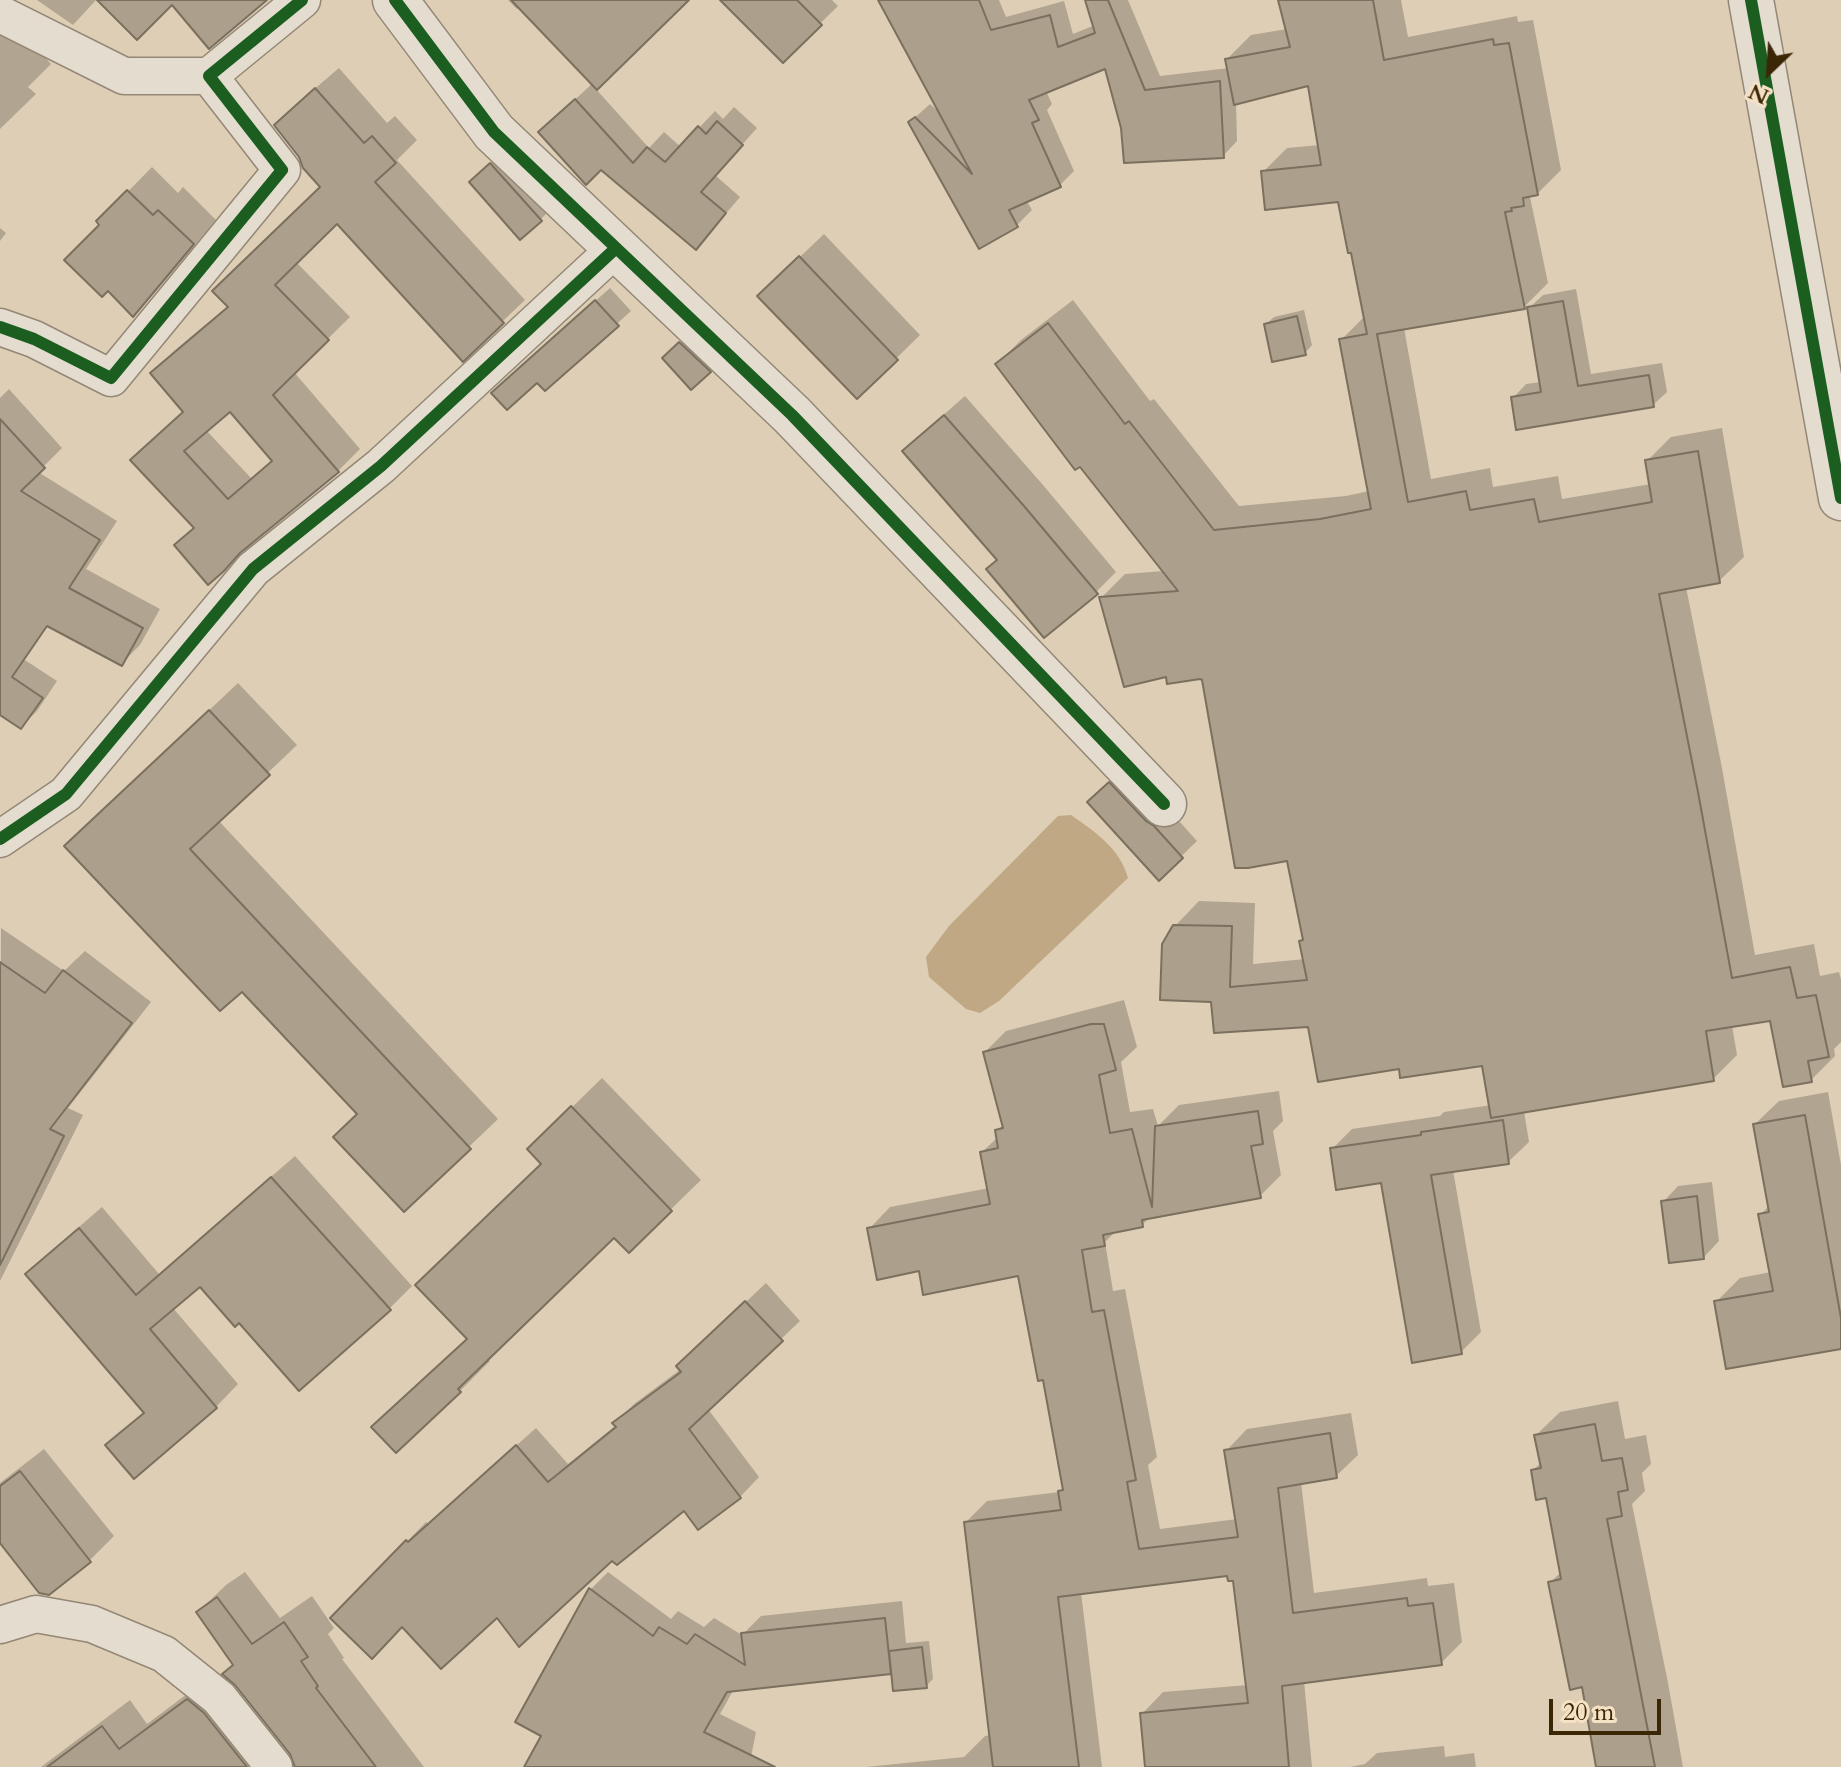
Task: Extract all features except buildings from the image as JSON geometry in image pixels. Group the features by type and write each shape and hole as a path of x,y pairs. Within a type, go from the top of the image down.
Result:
{"street":[{"path":"0,14 124,76 209,76 302,0"},
{"path":"395,0 494,132 792,415 1164,804"},
{"path":"1751,0 1841,498"},
{"path":"0,327 34,339 111,378 282,170 209,76"},
{"path":"0,839 66,794 253,569 381,466 615,249"},
{"path":"0,1625 36,1614 92,1624 164,1654 219,1698 274,1767"}],"shaded area":[{"path":"1071,815 1113,849 1128,878 999,1001 980,1013 966,1009 929,977 926,957 949,926 1058,816"}],"cycle path":[{"path":"0,327 34,339 111,378 282,170 209,76 302,0"},
{"path":"395,0 494,132 792,415 1164,804"},
{"path":"1751,0 1841,498"},
{"path":"0,839 66,794 253,569 381,466 615,249"}]}
